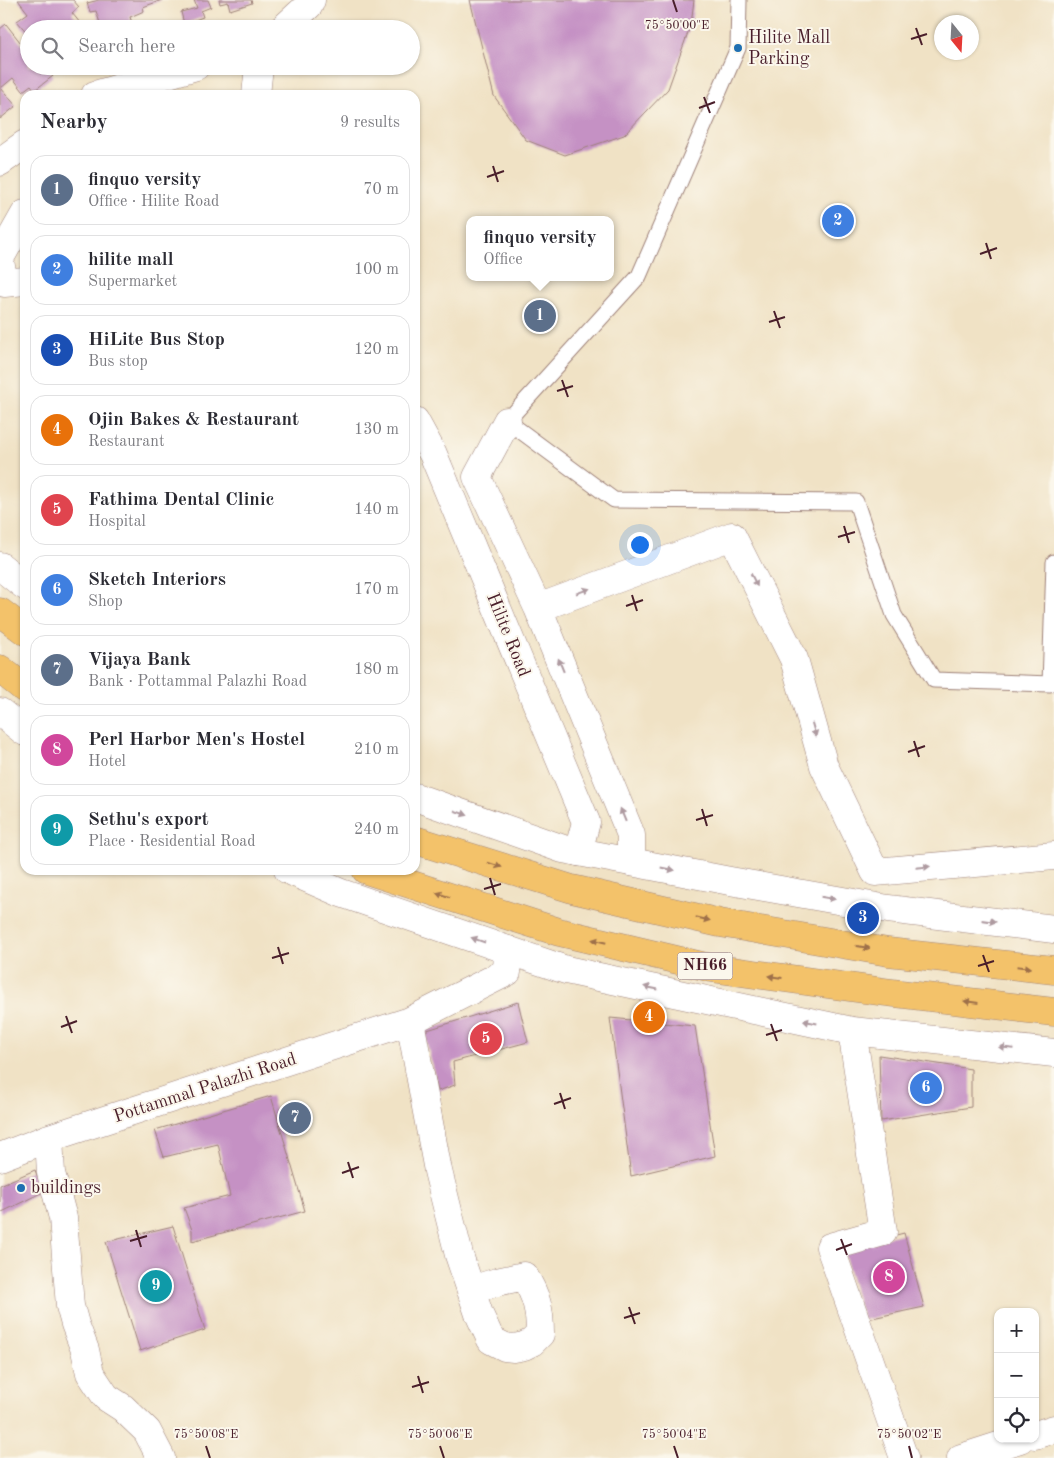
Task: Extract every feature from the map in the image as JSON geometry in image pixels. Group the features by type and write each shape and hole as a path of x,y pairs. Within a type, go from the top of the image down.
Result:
{"highway":[{"path":"0,612 20,627"},
{"path":"0,669 20,685"},
{"path":"420,842 572,889 720,923 888,952 1054,970"},
{"name":"NH66","path":"382,875 559,932 711,968 885,992 1054,1012"}],"street":[{"path":"293,20 309,5 311,0"},
{"path":"112,90 165,75"},
{"path":"257,90 258,75"},
{"path":"0,162 20,148"},
{"path":"7,271 20,230"},
{"path":"507,421 477,477 538,608 631,835 631,862"},
{"name":"Hilite Road","path":"420,430 433,454 586,822 578,852"},
{"path":"538,608 732,536 794,659 824,766 875,872 1054,856"},
{"path":"0,566 20,582"},
{"path":"0,712 20,728"},
{"path":"420,799 563,849 888,909 1054,929"},
{"path":"300,875 341,893 566,970 852,1030 1054,1054"},
{"name":"Pottammal Palazhi Road","path":"0,1157 49,1138 410,1021 507,972 508,950"},
{"path":"410,1021 438,1171 454,1236 471,1290"},
{"path":"852,1030 882,1232 830,1247 904,1458"},
{"path":"49,1138 51,1174 63,1218 70,1306 85,1350 90,1373 106,1397 123,1408 147,1431 161,1458"},
{"path":"1039,1433 1054,1429"},
{"path":"961,1458 1008,1443"}],"lane":[{"path":"739,0 738,48 639,276 507,421 614,500 856,502 894,615 934,680 1050,684 1054,562"}],"building":[{"path":"18,0 73,0 79,7 72,13 78,20 20,20 20,24 17,21 28,13"},
{"path":"99,0 162,0 143,7 144,11 130,17 131,20 99,20 96,11 90,12 87,3"},
{"path":"194,0 208,0 211,7 201,11 203,17 195,20 183,20 181,12 197,8"},
{"path":"219,0 251,0 252,3 230,10 228,2 220,4"},
{"path":"470,0 694,0 691,24 668,89 624,135 565,155 526,140 494,96"},
{"path":"6,24 20,42 20,75 53,76 35,90 31,85 22,90 13,78 1,88 16,106 0,119 0,29"},
{"path":"518,1002 528,1042 453,1062 455,1085 438,1091 424,1031"},
{"path":"610,1018 695,1026 715,1156 631,1176"},
{"path":"879,1055 971,1069 971,1107 881,1121"},
{"path":"271,1096 305,1211 192,1241 192,1230 184,1208 230,1196 218,1144 164,1157 155,1130"},
{"name":"buildings","path":"35,1170 43,1192 0,1213 0,1185"},
{"path":"173,1226 205,1330 140,1351 106,1242"},
{"path":"904,1233 924,1307 863,1320 843,1249"}],"place":[{"name":"Hilite Mall Parking","path":"738,48"},
{"name":"hilite mall","path":"838,221"},
{"name":"finquo versity","path":"540,316"},
{"name":"HiLite Bus Stop","path":"863,918"},
{"name":"Ojin Bakes & Restaurant","path":"649,1017"},
{"name":"Fathima Dental Clinic","path":"486,1039"},
{"name":"Sketch Interiors","path":"926,1088"},
{"name":"Vijaya Bank","path":"295,1118"},
{"name":"buildings","path":"21,1188"},
{"name":"Perl Harbor Men's Hostel","path":"889,1277"},
{"name":"Sethu's export","path":"156,1286"}]}
